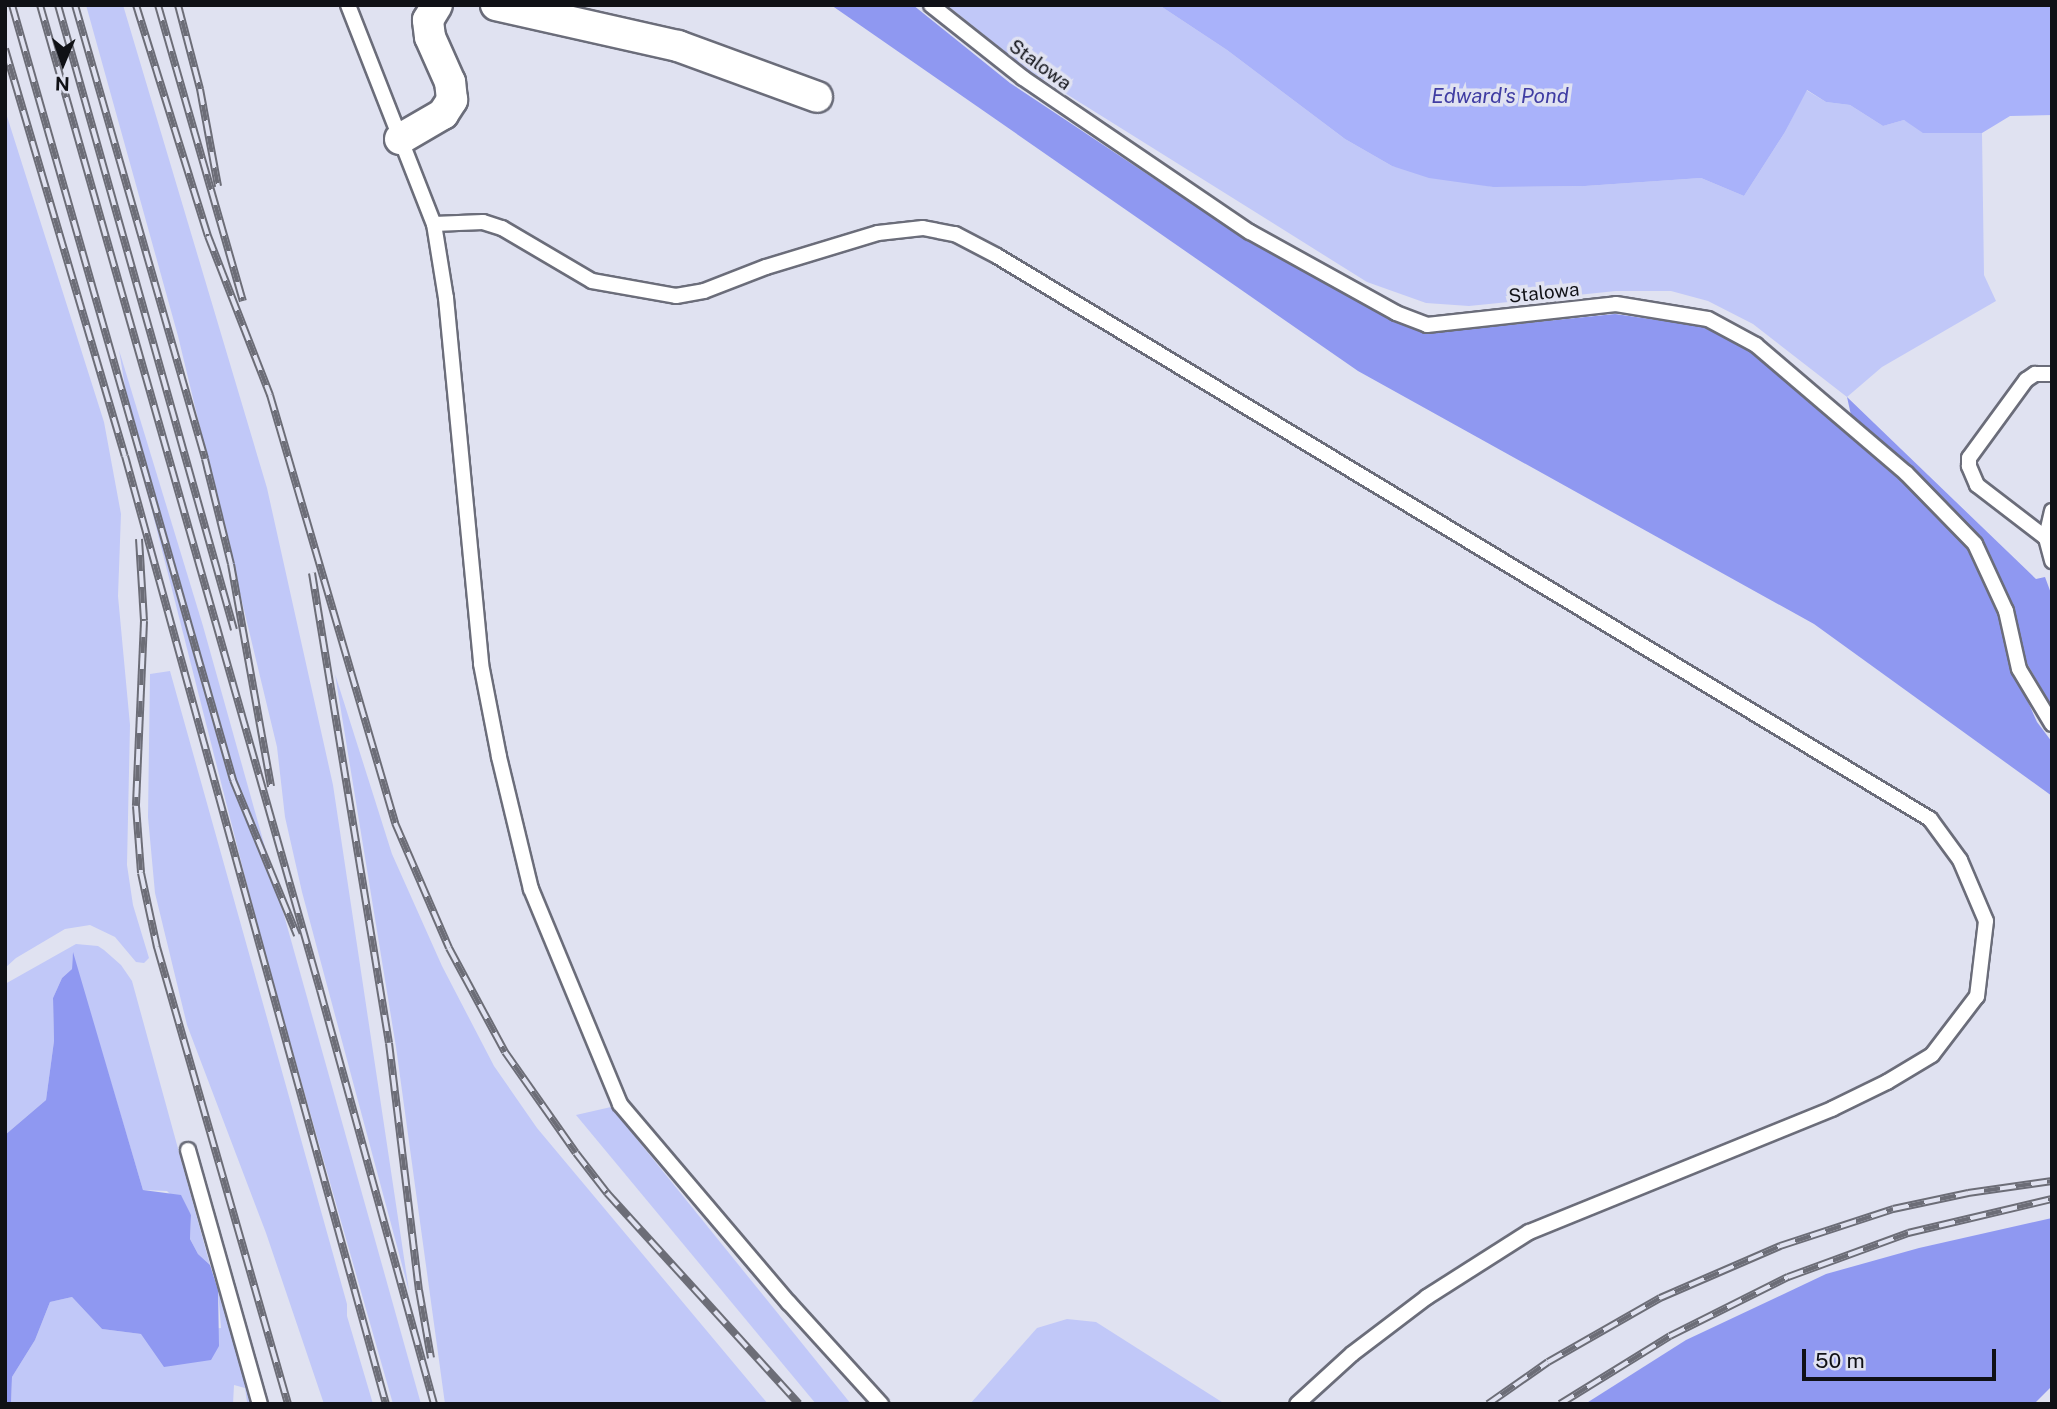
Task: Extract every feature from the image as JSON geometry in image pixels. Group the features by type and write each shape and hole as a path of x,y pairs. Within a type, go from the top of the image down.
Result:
{"street":[{"path":"496,5 678,46 817,97"},
{"path":"400,139 431,123 443,114 452,100 450,82 430,37 428,20 433,6"}],"lane":[{"path":"348,5 434,224 446,298 481,664 499,757 531,889 620,1104 789,1303 881,1404"},
{"name":"Stalowa","path":"931,5 1023,78 1250,232 1396,313 1427,325 1616,304 1708,318 1755,345 1906,474 1975,544 2006,611 2019,669 2052,724"},
{"path":"434,224 483,222 502,228 592,281 623,289 676,296 704,291 766,267 878,233 923,228 955,234 997,256 1930,819 1960,860 1986,921 1978,996 1932,1055 1887,1082 1832,1109 1529,1232 1427,1297 1353,1354 1297,1404"},
{"path":"2046,538 1977,485 1969,458 2026,380 2035,374 2052,374"},
{"path":"2052,511 2046,538 2052,561"},
{"path":"188,1150 260,1404"}],"shaded area":[{"path":"86,5 123,5 267,488 333,785 409,1291 302,892 285,817 277,747 178,336"},
{"path":"831,5 913,5 1010,83 1251,243 1392,319 1440,332 1615,314 1706,327 1753,351 1901,479 1970,547 2001,614 2014,671 2037,722 2052,742 2052,796 1814,624 1358,371"},
{"path":"947,5 1159,5 1227,50 1345,139 1392,166 1493,187 1585,186 1701,178 1744,196 1785,132 1806,90 1826,102 1850,105 1883,126 1904,120 1932,133 1982,133 1984,275 1996,301 1882,367 1847,397 1753,324 1708,301 1671,291 1616,291 1469,306 1426,303 1367,282 1028,70"},
{"path":"5,110 104,422 121,514 118,596 130,725 127,865 133,905 149,958 144,963 136,962 115,937 90,925 65,929 16,958 5,968"},
{"path":"119,350 203,626 421,1404 393,1404 261,940 133,436"},
{"path":"1847,397 2036,579 2045,577 2052,596 2052,707 2024,658 1980,540 1851,415"},
{"path":"170,671 373,1404 324,1404 266,1233 187,1025 155,893 148,817 150,674"},
{"path":"335,674 392,854 442,966 494,1066 537,1128 768,1404 445,1404 396,1047"},
{"path":"76,944 98,946 121,965 132,981 210,1265 198,1254 190,1239 191,1215 167,1191 143,1190 73,955 72,969 62,978 53,998 54,1041 46,1100 5,1135 5,984"},
{"path":"73,952 143,1190 181,1195 191,1215 190,1239 198,1254 210,1265 218,1290 219,1346 211,1360 164,1367 141,1334 102,1329 72,1297 50,1302 35,1340 12,1377 11,1404 5,1404 5,1135 46,1100 54,1041 53,998 62,978 72,969"},
{"path":"611,1107 851,1404 816,1404 576,1115"},
{"path":"2052,1218 2052,1386 2034,1404 1585,1404 1686,1340 1826,1274 1919,1248"},
{"path":"218,1290 253,1404 247,1402 245,1388 234,1385 233,1404 11,1404 12,1377 35,1340 50,1302 72,1297 102,1329 141,1334 221,1328"},
{"path":"1067,1319 1096,1322 1225,1404 970,1404 1037,1328"}],"water":[{"name":"Edward's Pond","path":"1159,5 2052,5 2052,115 2010,116 1982,133 1923,133 1904,120 1883,126 1850,105 1826,102 1807,90 1785,132 1744,196 1701,178 1585,186 1493,187 1429,178 1392,166 1345,139 1227,50"}],"railway":[{"path":"12,5 233,780 297,935"},
{"path":"40,5 320,990 434,1404"},
{"path":"58,5 234,630"},
{"path":"75,5 205,459 231,564 271,786"},
{"path":"136,5 208,236 270,395 395,823 449,948 505,1052 576,1153 607,1193 799,1404"},
{"path":"158,5 243,301"},
{"path":"178,5 200,89 218,186"},
{"path":"5,49 125,456 386,1404"},
{"path":"139,539 144,621 136,806 141,873 157,947 288,1404"},
{"path":"312,573 389,1043 419,1290 431,1358"},
{"path":"1488,1404 1548,1362 1660,1298 1780,1246 1893,1209 1968,1193 2052,1181"},
{"path":"1560,1404 1670,1336 1788,1277 1908,1233 2052,1199"}]}
